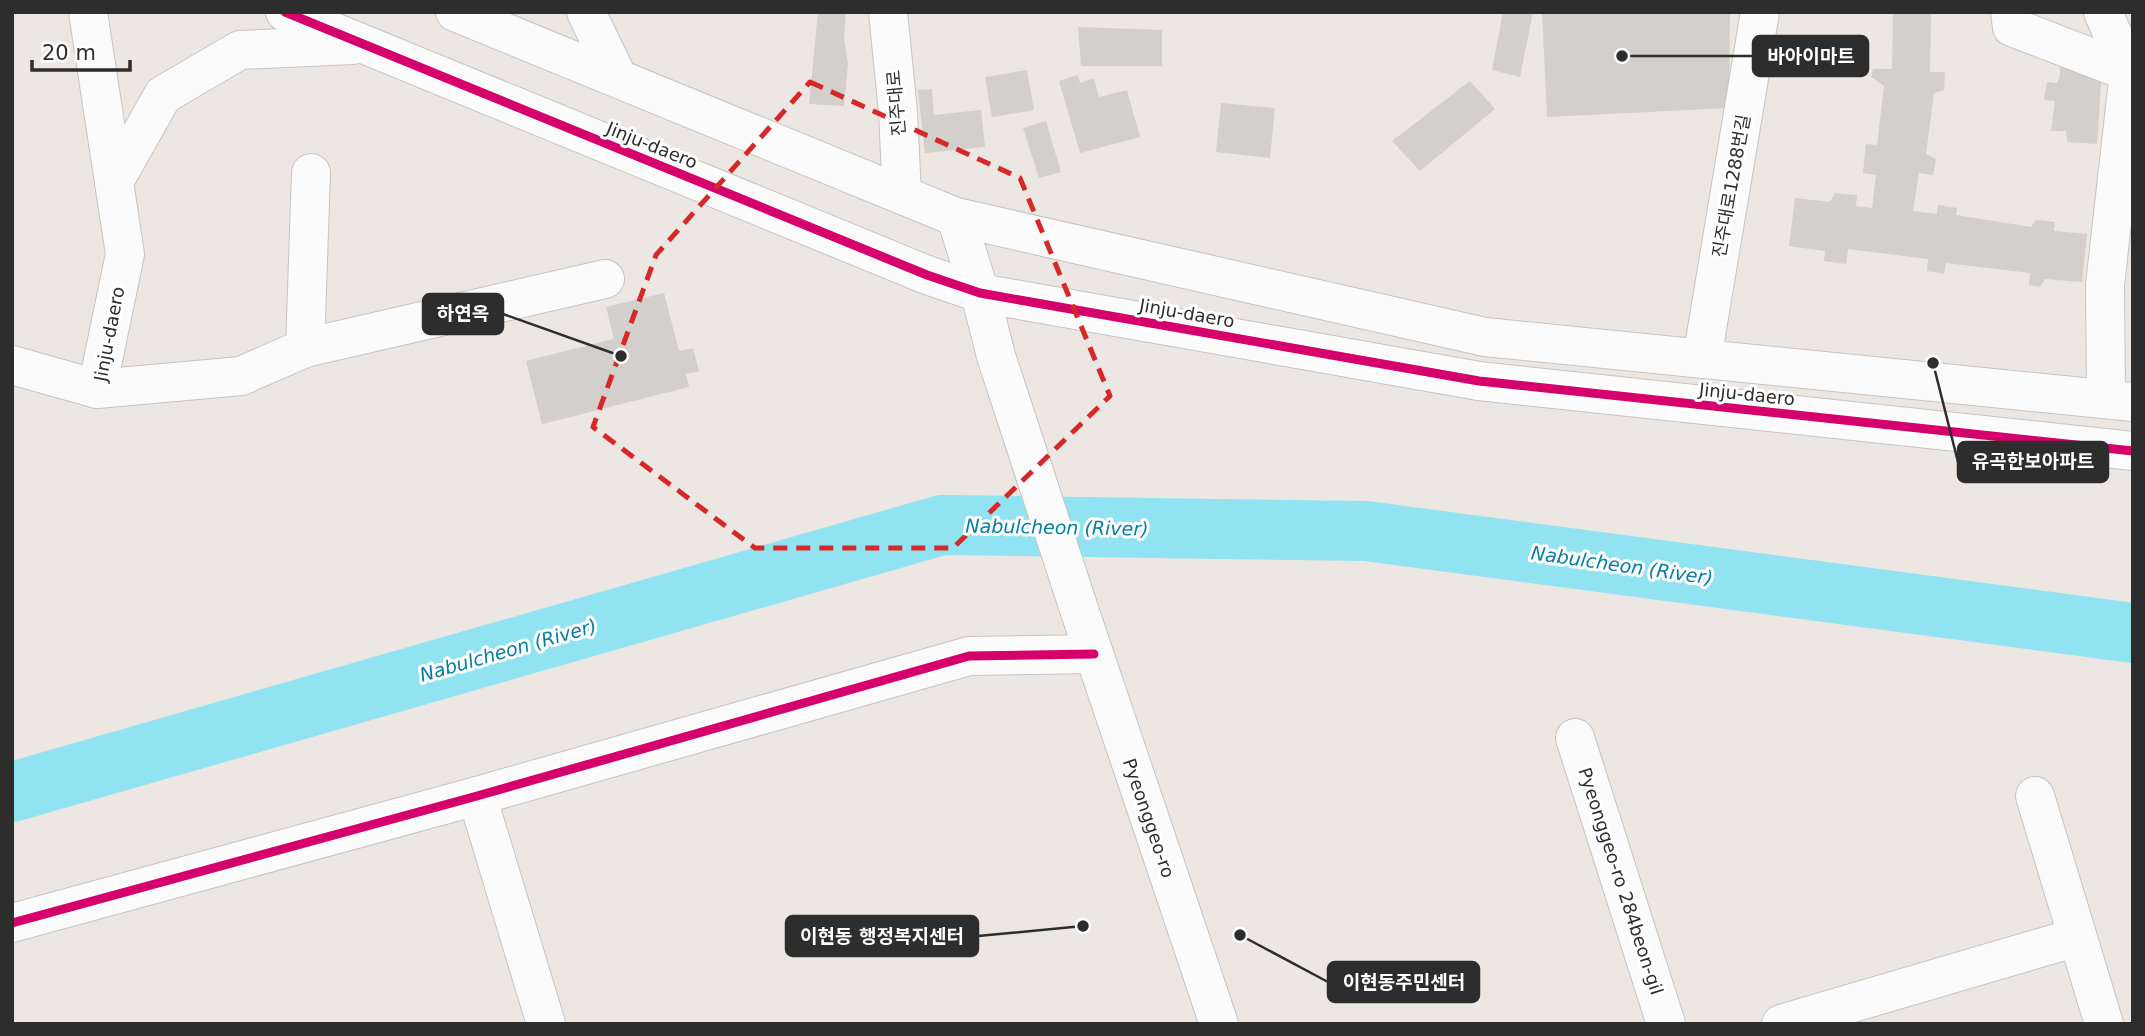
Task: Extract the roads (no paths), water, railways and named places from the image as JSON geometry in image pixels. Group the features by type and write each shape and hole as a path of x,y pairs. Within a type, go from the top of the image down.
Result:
{"street":[{"name":"Jinju-daero","path":"88,12 125,254 97,389 241,376 305,348 605,279"},
{"name":"Jinju-daero","path":"285,12 927,275 979,293 1479,381 2133,451"},
{"name":"Jinju-daero","path":"455,12 956,217 1485,337 2120,400"},
{"path":"586,12 618,78"},
{"name":"진주대로","path":"888,12 898,112 902,195"},
{"name":"진주대로1288번길","path":"1702,359 1760,12"},
{"path":"2010,12 2012,27 2131,74"},
{"path":"2103,12 2131,74 2105,285 2120,400"},
{"path":"114,182 163,95 240,50 363,44"},
{"path":"305,348 310,173"},
{"path":"956,217 979,293"},
{"name":"Pyeonggeo-ro","path":"979,293 996,356 1080,612 1219,1024"},
{"path":"12,365 97,389"},
{"path":"12,923 477,796 969,656 1094,654"},
{"name":"Pyeonggeo-ro 284beon-gil","path":"1575,738 1667,1024"},
{"path":"477,796 547,1024"},
{"path":"2035,796 2104,1024"},
{"path":"1787,1023 2077,937"}],"waterway":[{"name":"Nabulcheon (River)","path":"12,792 942,525 1366,531 2133,633"}],"place":[{"name":"바아이마트","path":"1622,56"},
{"name":"하연옥","path":"621,356"},
{"name":"유곡한보아파트","path":"1933,363"},
{"name":"이현동 행정복지센터","path":"1083,926"},
{"name":"이현동주민센터","path":"1240,935"}]}
